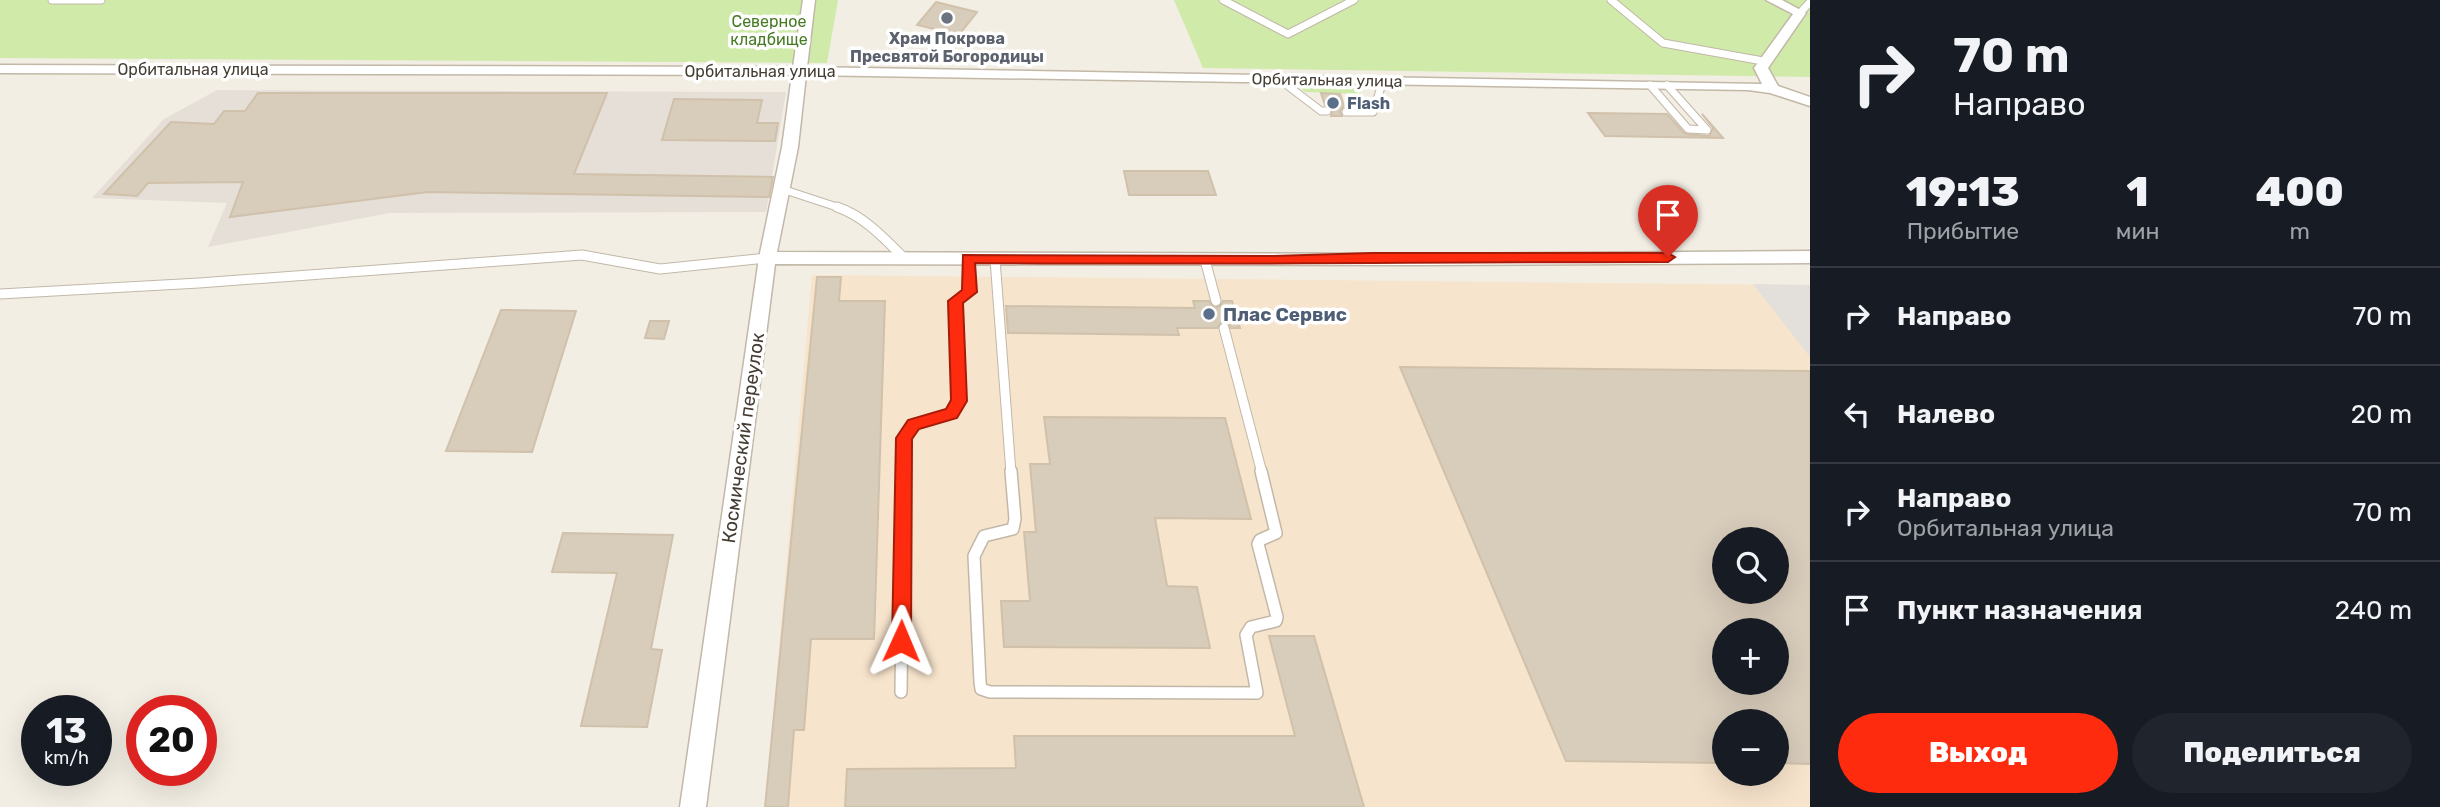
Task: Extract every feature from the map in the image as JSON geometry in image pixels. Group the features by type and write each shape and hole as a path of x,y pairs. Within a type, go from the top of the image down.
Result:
{"street":[{"path":"799,71 809,0"},
{"path":"1772,0 1800,13 1763,61 1761,68 1772,89"},
{"name":"Орбитальная улица","path":"0,69 799,71 1748,86 1772,89 1810,103"},
{"name":"Космический переулок","path":"693,807 767,258 790,147 799,71"},
{"path":"767,258 1808,260"}],"lane":[{"path":"52,0 101,0"},
{"path":"1223,0 1288,34 1354,0"},
{"path":"1611,0 1663,43 1763,61"},
{"path":"1800,13 1810,2"},
{"path":"1279,79 1321,111 1326,111"},
{"path":"1346,111 1373,112 1383,81"},
{"path":"1650,85 1688,129 1707,130 1667,85"},
{"path":"782,189 850,211 880,234 904,258"},
{"path":"0,294 199,283 582,255 660,269 767,258"},
{"path":"901,691 904,438 914,424 951,413 959,401 956,301 969,292 968,259"},
{"path":"995,259 1015,519 1013,529 1007,533 988,533 981,537 974,556 979,682 981,689 990,692 1257,693 1246,635 1248,628 1255,624 1276,621 1258,544 1260,540 1276,533 1276,527 1224,328"},
{"path":"1205,260 1216,301"}],"shaded area":[{"path":"217,90 786,92 766,212 390,213 208,247 227,203 92,198 164,119"},
{"path":"812,275 1810,285 1810,807 765,807"},
{"path":"1753,284 1810,285 1810,357"}],"green space":[{"name":"Северное кладбище","path":"0,0 838,0 827,63 0,58"},
{"path":"1174,0 1810,0 1810,77 1203,68"},
{"path":"1293,81 1365,82 1361,94 1305,92"}],"building":[{"name":"Храм Покрова Пресвятой Богородицы","path":"936,2 977,12 959,35 917,25"},
{"path":"258,93 607,93 574,174 773,177 769,197 428,192 230,217 243,182 148,183 137,196 104,194 171,122 214,124 224,111 245,111"},
{"name":"Flash","path":"1321,93 1340,94 1344,106 1340,111 1342,116 1331,116 1333,109 1325,105"},
{"path":"674,99 762,100 757,123 778,123 775,141 662,140"},
{"path":"1588,113 1667,114 1685,134 1709,136 1713,128 1702,114 1723,138 1605,136"},
{"path":"1124,171 1208,171 1216,195 1129,195"},
{"path":"817,277 841,277 839,301 885,301 874,639 811,639 804,730 794,730 788,807 765,807"},
{"path":"1193,301 1209,301 1215,308 1223,301 1232,301 1240,328 1231,328 1223,321 1217,328 1177,328 1179,335 1008,333 1006,306 1195,308"},
{"path":"501,310 576,311 532,452 446,451"},
{"path":"650,321 669,321 664,339 645,338"},
{"path":"1400,367 1810,371 1810,764 1789,763 1789,709 1712,709 1712,763 1566,761"},
{"path":"1044,417 1225,418 1251,519 1155,518 1167,586 1197,587 1210,648 1004,647 1001,601 1030,601 1024,532 1036,532 1030,464 1050,464"},
{"path":"563,533 673,535 651,649 662,650 647,727 581,726 617,573 552,572"},
{"path":"1269,636 1314,636 1364,807 845,807 847,769 1016,768 1014,736 1295,736"}],"place":[{"name":"Храм Покрова Пресвятой Богородицы","path":"947,18"},
{"name":"Flash","path":"1333,103"},
{"name":"Плас Сервис","path":"1209,314"}],"route":[{"path":"901,641 904,438 914,424 933,421 951,413 959,401 956,301 957,297 969,292 968,259 1273,261 1668,257"}]}
